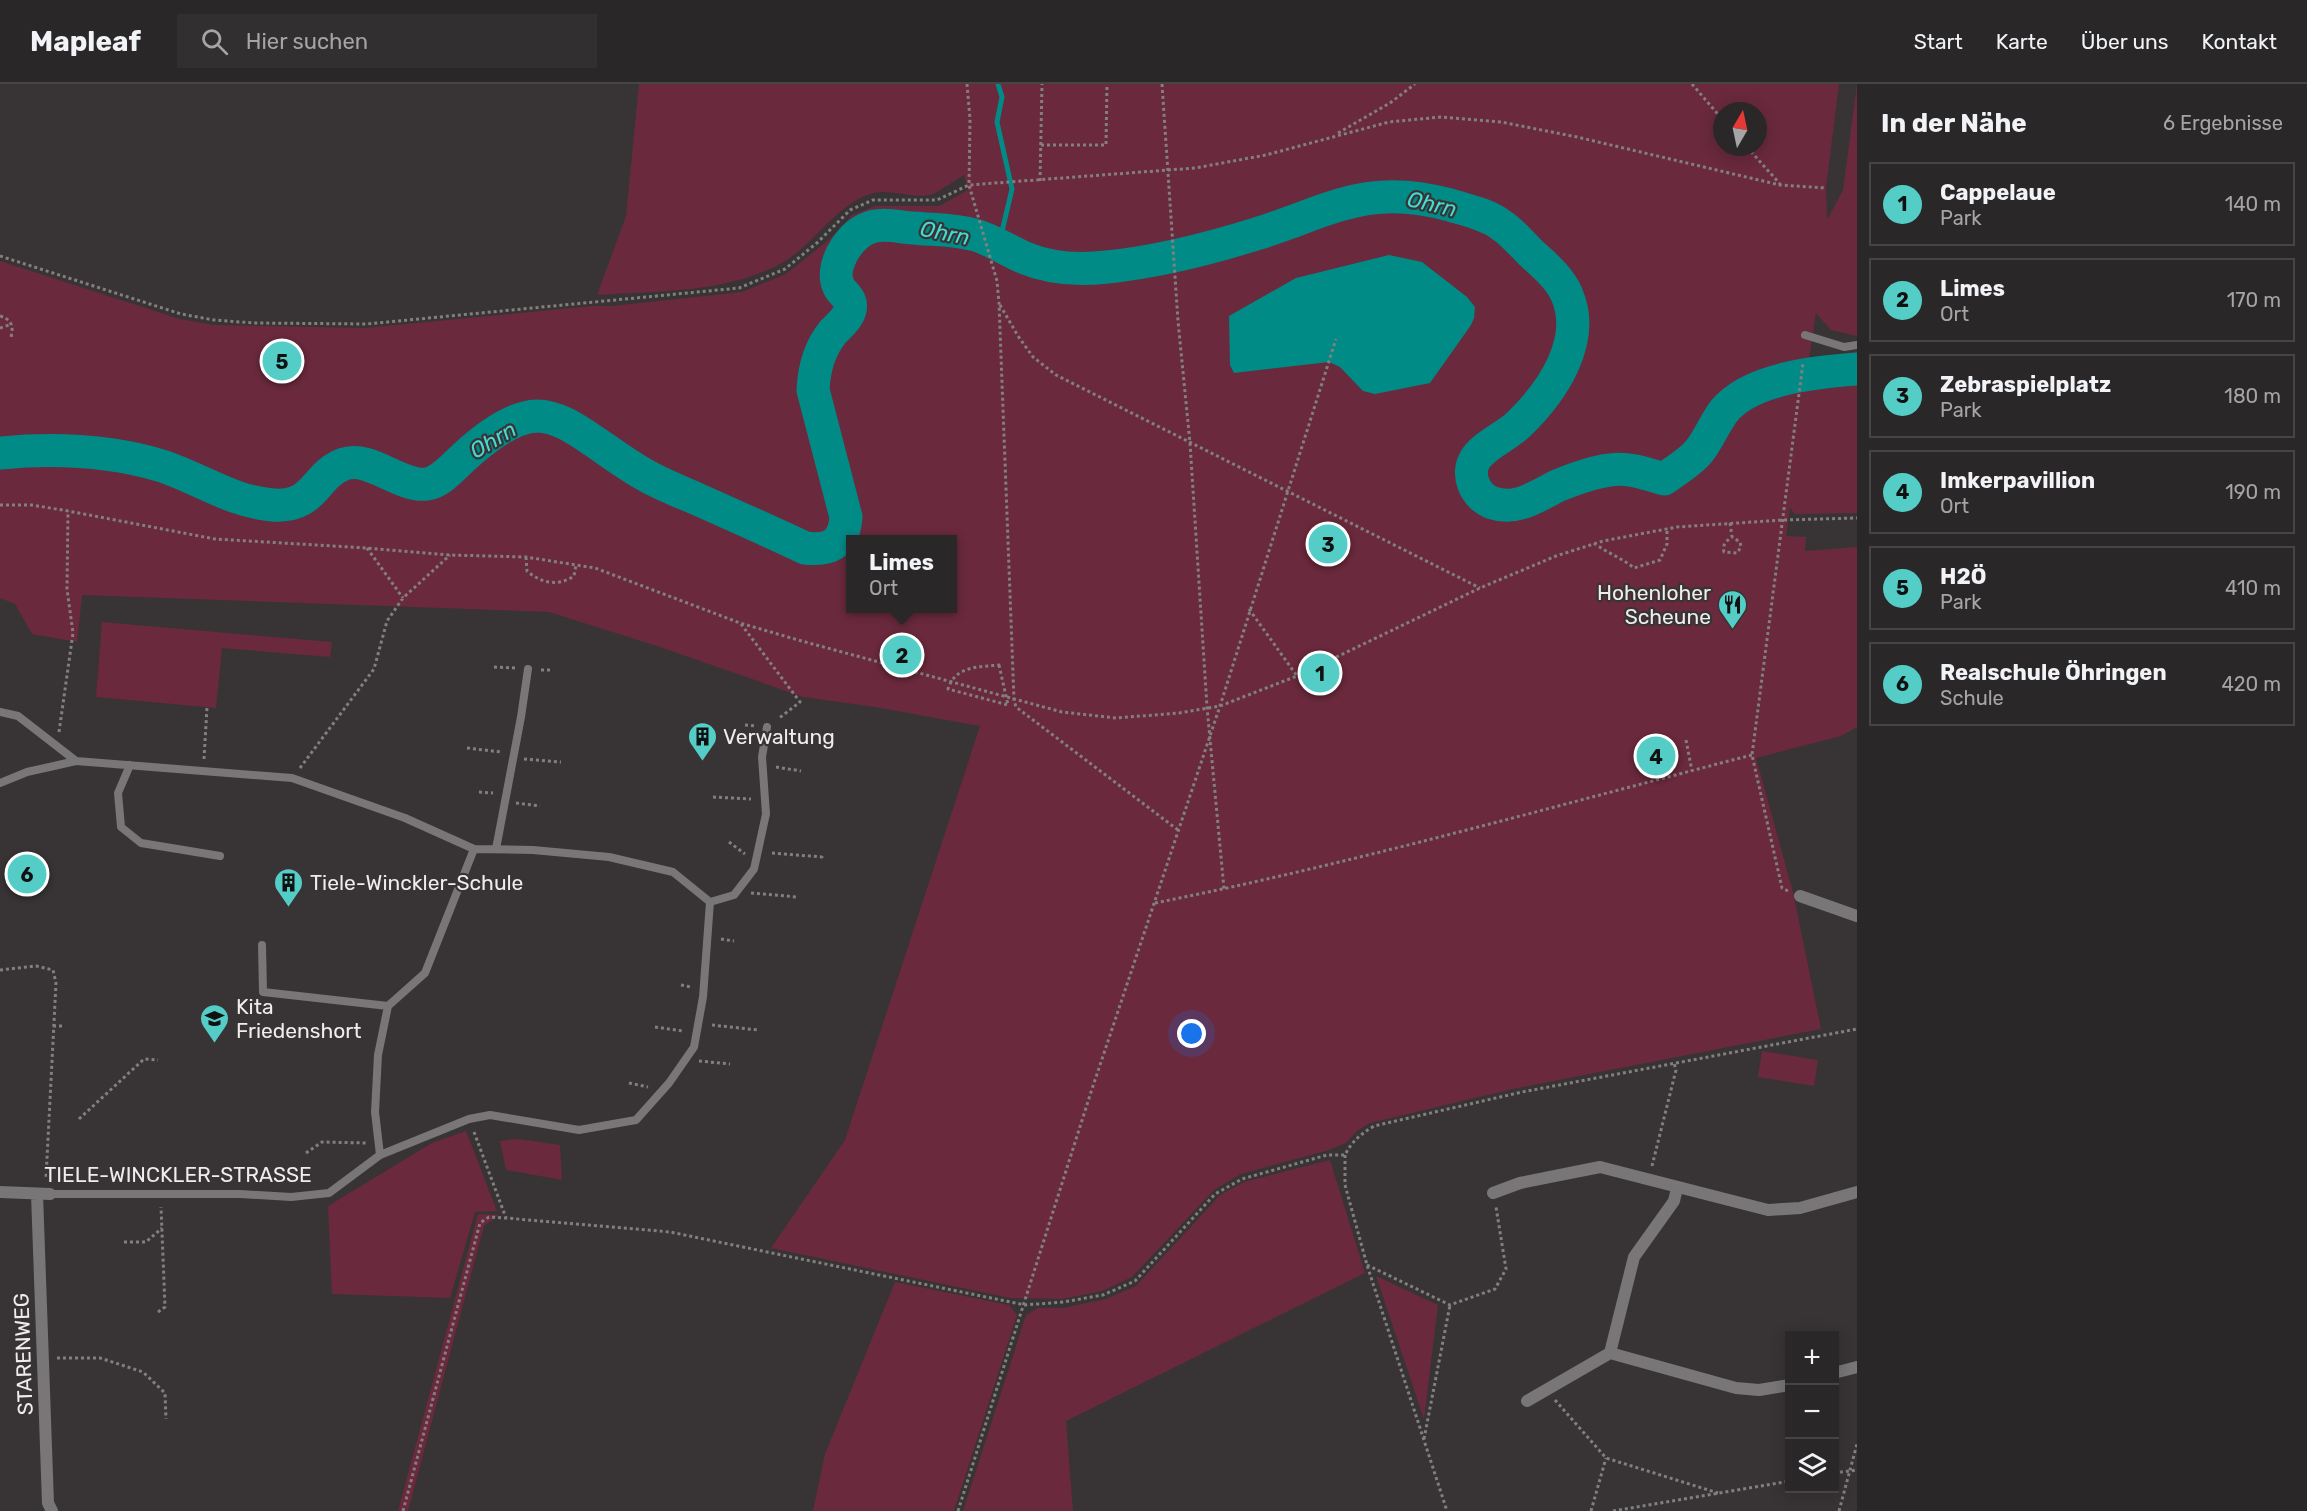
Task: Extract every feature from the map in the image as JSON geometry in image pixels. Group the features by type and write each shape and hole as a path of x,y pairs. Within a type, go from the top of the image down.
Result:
{"street":[{"path":"1800,896 1857,916"},
{"path":"1493,1193 1520,1183 1600,1167 1768,1210 1800,1208 1857,1192"},
{"path":"1610,1353 1634,1257 1674,1201 1677,1188"},
{"name":"TIELE-WINCKLER-STRASSE","path":"0,1192 50,1194"},
{"name":"STARENWEG","path":"37,1194 48,1503 52,1511"},
{"path":"1527,1401 1610,1353 1736,1388 1759,1390 1785,1386"},
{"path":"1839,1372 1857,1367"}],"lane":[{"path":"1805,335 1844,347 1857,345"},
{"path":"496,849 528,669"},
{"path":"0,712 18,716 76,761"},
{"path":"0,783 27,772 76,761 204,773 292,778 405,818 474,849 609,857 673,872 710,902 734,895 754,869 766,814 762,757 767,728"},
{"path":"130,765 118,793 121,827 141,843 220,856"},
{"path":"381,1155 375,1112 378,1055 388,1006 425,973 474,849"},
{"name":"TIELE-WINCKLER-STRASSE","path":"50,1194 161,1193 291,1197 329,1193 381,1155 469,1119 490,1115 579,1130 636,1120 669,1083 694,1047 703,997 710,902"},
{"path":"262,945 263,992 388,1006"}],"path":[{"path":"967,84 970,119 969,185 997,281 999,303 1014,700 1016,707 1178,830"},
{"path":"1040,181 1042,84"},
{"path":"1041,145 1106,145 1107,84"},
{"path":"1162,84 1178,321 1190,443 1207,707 1224,889"},
{"path":"1333,136 1390,103 1415,84"},
{"path":"1692,84 1713,108"},
{"path":"0,255 181,314 214,320 254,323 367,324 594,303 739,288 785,269 819,242 850,210 873,200 936,200 969,185 1168,171 1266,155 1389,122 1441,117 1501,122 1577,137 1780,185 1826,188"},
{"path":"1755,156 1780,185"},
{"path":"999,303 1018,336 1034,357 1056,375 1480,588"},
{"path":"0,316 8,318 12,324 11,337"},
{"path":"0,328 12,324"},
{"path":"958,1511 1091,1092 1220,706 1336,339"},
{"path":"1800,896 1782,888 1752,755 1803,363"},
{"path":"0,505 32,505 215,539 450,555 526,556 595,568 740,623 1006,698 1062,712 1116,718 1179,713 1220,706 1297,676 1480,588 1556,556 1594,543 1667,529 1730,523 1857,518"},
{"path":"59,733 73,633 67,589 69,511"},
{"path":"1730,523 1732,537 1740,542 1741,547 1737,553 1724,552 1723,547 1732,537"},
{"path":"1594,543 1609,555 1625,561 1634,568 1660,560 1667,544 1667,529"},
{"path":"367,548 403,598"},
{"path":"292,778 374,669 387,621 403,598 450,555"},
{"path":"526,556 527,571 538,580 553,583 566,581 574,576 576,565"},
{"path":"1249,609 1297,676"},
{"path":"740,623 800,702 767,728"},
{"path":"999,665 1006,698 1008,705 948,689 950,682 966,668 999,665"},
{"path":"494,667 528,669"},
{"path":"204,773 207,707"},
{"path":"1686,740 1692,771"},
{"path":"467,748 561,762"},
{"path":"1155,903 1224,889 1522,816 1752,755"},
{"path":"762,765 801,771"},
{"path":"712,797 765,799"},
{"path":"505,801 540,806"},
{"path":"758,851 822,856"},
{"path":"737,891 797,897"},
{"path":"0,970 36,966 53,970 56,983 45,1177 50,1194"},
{"path":"53,1026 62,1026"},
{"path":"655,1027 758,1030"},
{"path":"1447,1511 1368,1265 1346,1185 1345,1155 1361,1133 1374,1126 1522,1092 1857,1029"},
{"path":"79,1119 144,1059 158,1060"},
{"path":"685,1060 730,1064"},
{"path":"1649,1179 1676,1070 1674,1063"},
{"path":"469,1119 506,1218"},
{"path":"306,1154 322,1142 379,1143"},
{"path":"403,1511 480,1223 489,1217 670,1232 1024,1305 1063,1302 1103,1295 1135,1281 1215,1194 1242,1179 1327,1155 1345,1155"},
{"path":"158,1312 165,1307 161,1193"},
{"path":"1368,1265 1450,1305 1495,1289 1506,1269 1493,1193"},
{"path":"124,1242 146,1242 162,1227"},
{"path":"1424,1440 1450,1305"},
{"path":"43,1358 100,1358 143,1372 165,1393 166,1419"},
{"path":"1546,1390 1606,1458 1718,1493"},
{"path":"1839,1511 1857,1444"},
{"path":"1591,1511 1606,1458"},
{"path":"1839,1472 1857,1470"},
{"path":"1613,1511 1785,1482"}],"shaded area":[{"path":"639,84 1839,84 1826,188 1827,220 1843,190 1857,84 1857,336 1831,330 1816,313 1809,360 1857,351 1857,513 1795,514 1790,508 1786,536 1806,537 1805,551 1857,547 1857,727 1841,736 1756,758 1793,892 1821,1029 1517,1088 1370,1123 1357,1131 1346,1143 1329,1150 1241,1174 1214,1190 1132,1277 1102,1291 1062,1299 1010,1298 771,1248 845,1140 980,726 803,697 660,647 549,612 82,595 77,642 32,634 15,604 0,598 0,261 180,319 214,325 365,328 612,306 742,292 786,274 831,238 852,215 875,206 939,206 968,190 964,175 927,196 880,192 861,198 848,205 792,256 759,273 737,281 667,291 597,295 626,216"},
{"path":"102,622 332,642 330,657 222,648 216,708 96,697"},
{"path":"1762,1051 1818,1060 1814,1086 1758,1077"},
{"path":"466,1131 497,1211 475,1212 450,1298 332,1294 328,1206 432,1143"},
{"path":"518,1139 560,1145 562,1180 506,1170 500,1141"},
{"path":"1330,1160 1365,1273 1066,1421 1073,1511 963,1511 1026,1315 1038,1308 1063,1308 1106,1299 1136,1286 1220,1195 1244,1182"},
{"path":"478,1214 499,1215 484,1226 408,1511 398,1511"},
{"path":"1376,1276 1438,1305 1424,1419"},
{"path":"895,1282 1009,1305 1017,1315 954,1511 813,1511 825,1454"}],"water":[{"path":"1389,255 1422,262 1467,297 1475,307 1471,325 1430,383 1375,394 1363,391 1340,367 1329,362 1234,373 1230,365 1229,316 1296,278"}],"waterway":[{"path":"998,84 1002,97 997,122 1012,189 999,244"},
{"name":"Ohrn","path":"0,453 61,451 122,457 162,466 230,495 258,503 287,505 306,496 334,469 354,462 375,467 417,484 432,483 497,431 527,417 537,416 553,419 577,430 634,469 659,482 805,548 828,547 839,539 846,517 813,390 816,366 824,345 850,310 849,300 839,287 836,271 842,254 859,233 884,225 967,233 982,237 1025,258 1045,264 1066,268 1097,268 1145,262 1220,245 1350,202 1372,198 1421,199 1450,205 1489,218 1505,228 1551,272 1567,295 1572,313 1572,331 1569,348 1554,382 1519,424 1485,448 1473,464 1472,478 1477,490 1481,496 1493,503 1519,504 1576,478 1617,469 1631,470 1664,479 1696,454 1724,411 1751,391 1767,384 1804,375 1857,369"}],"place":[{"name":"H2Ö","path":"282,361"},
{"name":"Zebraspielplatz","path":"1328,544"},
{"name":"Hohenloher Scheune","path":"1732,630"},
{"name":"Limes","path":"902,655"},
{"name":"Cappelaue","path":"1320,673"},
{"name":"Imkerpavillion","path":"1656,756"},
{"name":"Verwaltung","path":"702,762"},
{"name":"Realschule Öhringen","path":"27,874"},
{"name":"Tiele-Winckler-Schule","path":"289,908"},
{"name":"Kita Friedenshort","path":"215,1044"}]}
